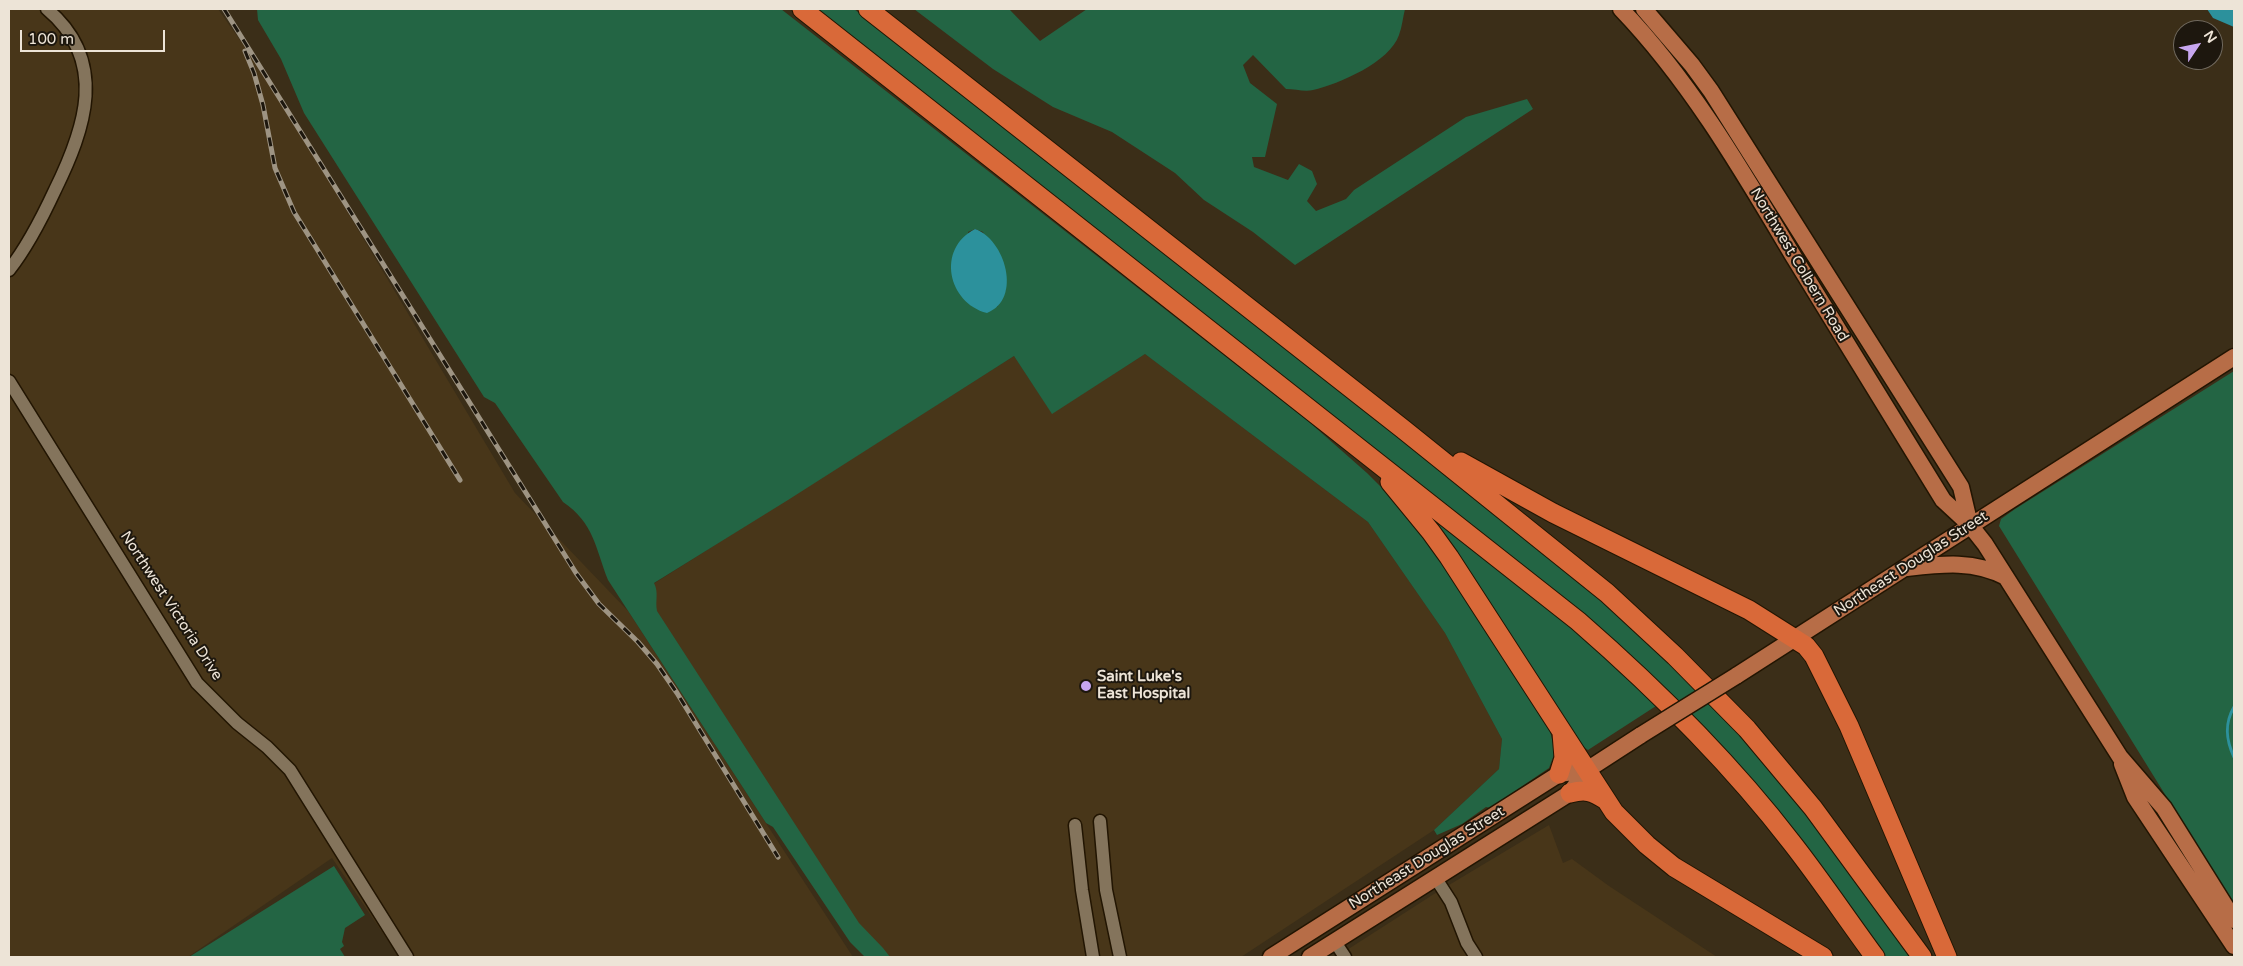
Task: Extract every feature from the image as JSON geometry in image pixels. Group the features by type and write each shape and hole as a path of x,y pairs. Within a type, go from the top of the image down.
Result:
{"highway":[{"path":"802,9 1338,430 1578,621 1640,675 1696,731 1767,812 1792,843 1875,957"},
{"path":"868,9 1403,429 1607,593 1675,656 1746,729 1813,808 1922,957"},
{"path":"1403,429 1480,474 1553,513 1749,610 1795,638 1814,656 1834,694 1947,957"},
{"path":"1338,430 1396,488 1431,532 1614,812 1640,838 1674,867 1823,957"},
{"path":"1560,774 1564,758 1562,732"},
{"path":"1570,793 1582,790 1596,794 1606,800"}],"main road":[{"name":"Northwest Colbern Road","path":"1621,9 1647,36 1733,157 1943,500 1970,525 1985,544 2120,757"},
{"name":"Northwest Colbern Road","path":"1644,9 1680,51 1710,91 1760,166 1961,487 1970,525"},
{"path":"1666,62 1680,51"},
{"name":"Northeast Douglas Street","path":"1310,957 1435,876 1570,793 1587,770 2234,357"},
{"path":"1905,568 1964,564 1992,570 2006,578"},
{"path":"2120,757 2164,808 2234,920"},
{"path":"2120,757 2135,797 2234,946"},
{"name":"Northeast Douglas Street","path":"1271,957 1560,774 1587,770"}],"street":[{"path":"9,270 21,254 70,159 85,108 86,85 84,67 80,55 69,33 47,9"},
{"name":"Northwest Victoria Drive","path":"9,381 198,682 237,724 267,747 290,770 407,957"},
{"path":"1100,821 1106,890 1120,957"},
{"path":"1075,825 1082,890 1093,957"},
{"path":"1435,876 1451,902 1467,943 1476,957"},
{"path":"1335,942 1345,957"}],"shaded area":[{"path":"9,9 218,9 273,87 515,493 628,611 853,957 399,957 332,858 188,957 9,957"},
{"name":"Saint Luke's East Hospital","path":"1145,354 1368,522 1445,633 1502,739 1499,769 1434,830 1241,957 866,957 639,593 1014,356 1052,413"},
{"path":"1549,825 1563,863 1572,859 1609,886 1717,957 1336,957 1434,894"}],"green space":[{"path":"257,9 781,9 1308,421 1367,473 1400,506 1424,536 1550,731 1555,752 1549,768 1490,808 1486,807 1462,824 1437,835 1434,830 1499,769 1502,739 1445,633 1368,522 1145,354 1052,414 1014,356 654,583 657,611 859,923 890,957 865,957 850,942 773,827 766,823 608,580 592,536 581,518 563,502 495,403 484,397 304,113 281,59 258,20","holes":["975,229 983,232 1006,289 997,307 968,232"]},
{"path":"816,9 854,9 1450,475 1605,602 1662,654 1741,736 1816,825 1913,957 1882,957 1792,833 1573,607 1524,566"},
{"path":"914,9 1009,9 1040,41 1087,9 1405,9 1399,35 1394,45 1375,63 1336,83 1310,91 1286,89 1253,55 1243,65 1250,83 1277,104 1265,157 1252,157 1254,167 1288,180 1299,164 1312,171 1317,184 1307,201 1316,211 1346,199 1354,190 1466,117 1527,99 1533,109 1295,265 1253,232 1204,200 1175,173 1112,132 1053,107 993,69"},
{"path":"2234,371 2234,906 1999,526 2001,519 2015,509"},
{"path":"1419,507 1553,611 1656,706 1588,750 1581,745"},
{"path":"334,866 365,915 345,928 342,942 344,946 340,949 345,957 189,957"}],"water":[{"path":"2207,9 2234,9 2234,27 2223,22 2223,20 2213,18"},
{"path":"975,229 986,235 995,244 1006,270 1007,283 1005,295 998,306 987,313 974,307 963,298 956,287 952,275 951,262 955,249 963,238"}],"waterway":[{"path":"2234,707 2227,726 2229,744 2234,757"}],"railway":[{"path":"224,9 576,573 599,604 638,642 657,664 677,693 778,857"},
{"path":"245,51 254,73 263,105 275,168 294,212 460,480"}],"place":[{"name":"Saint Luke's East Hospital","path":"1086,686"}]}
